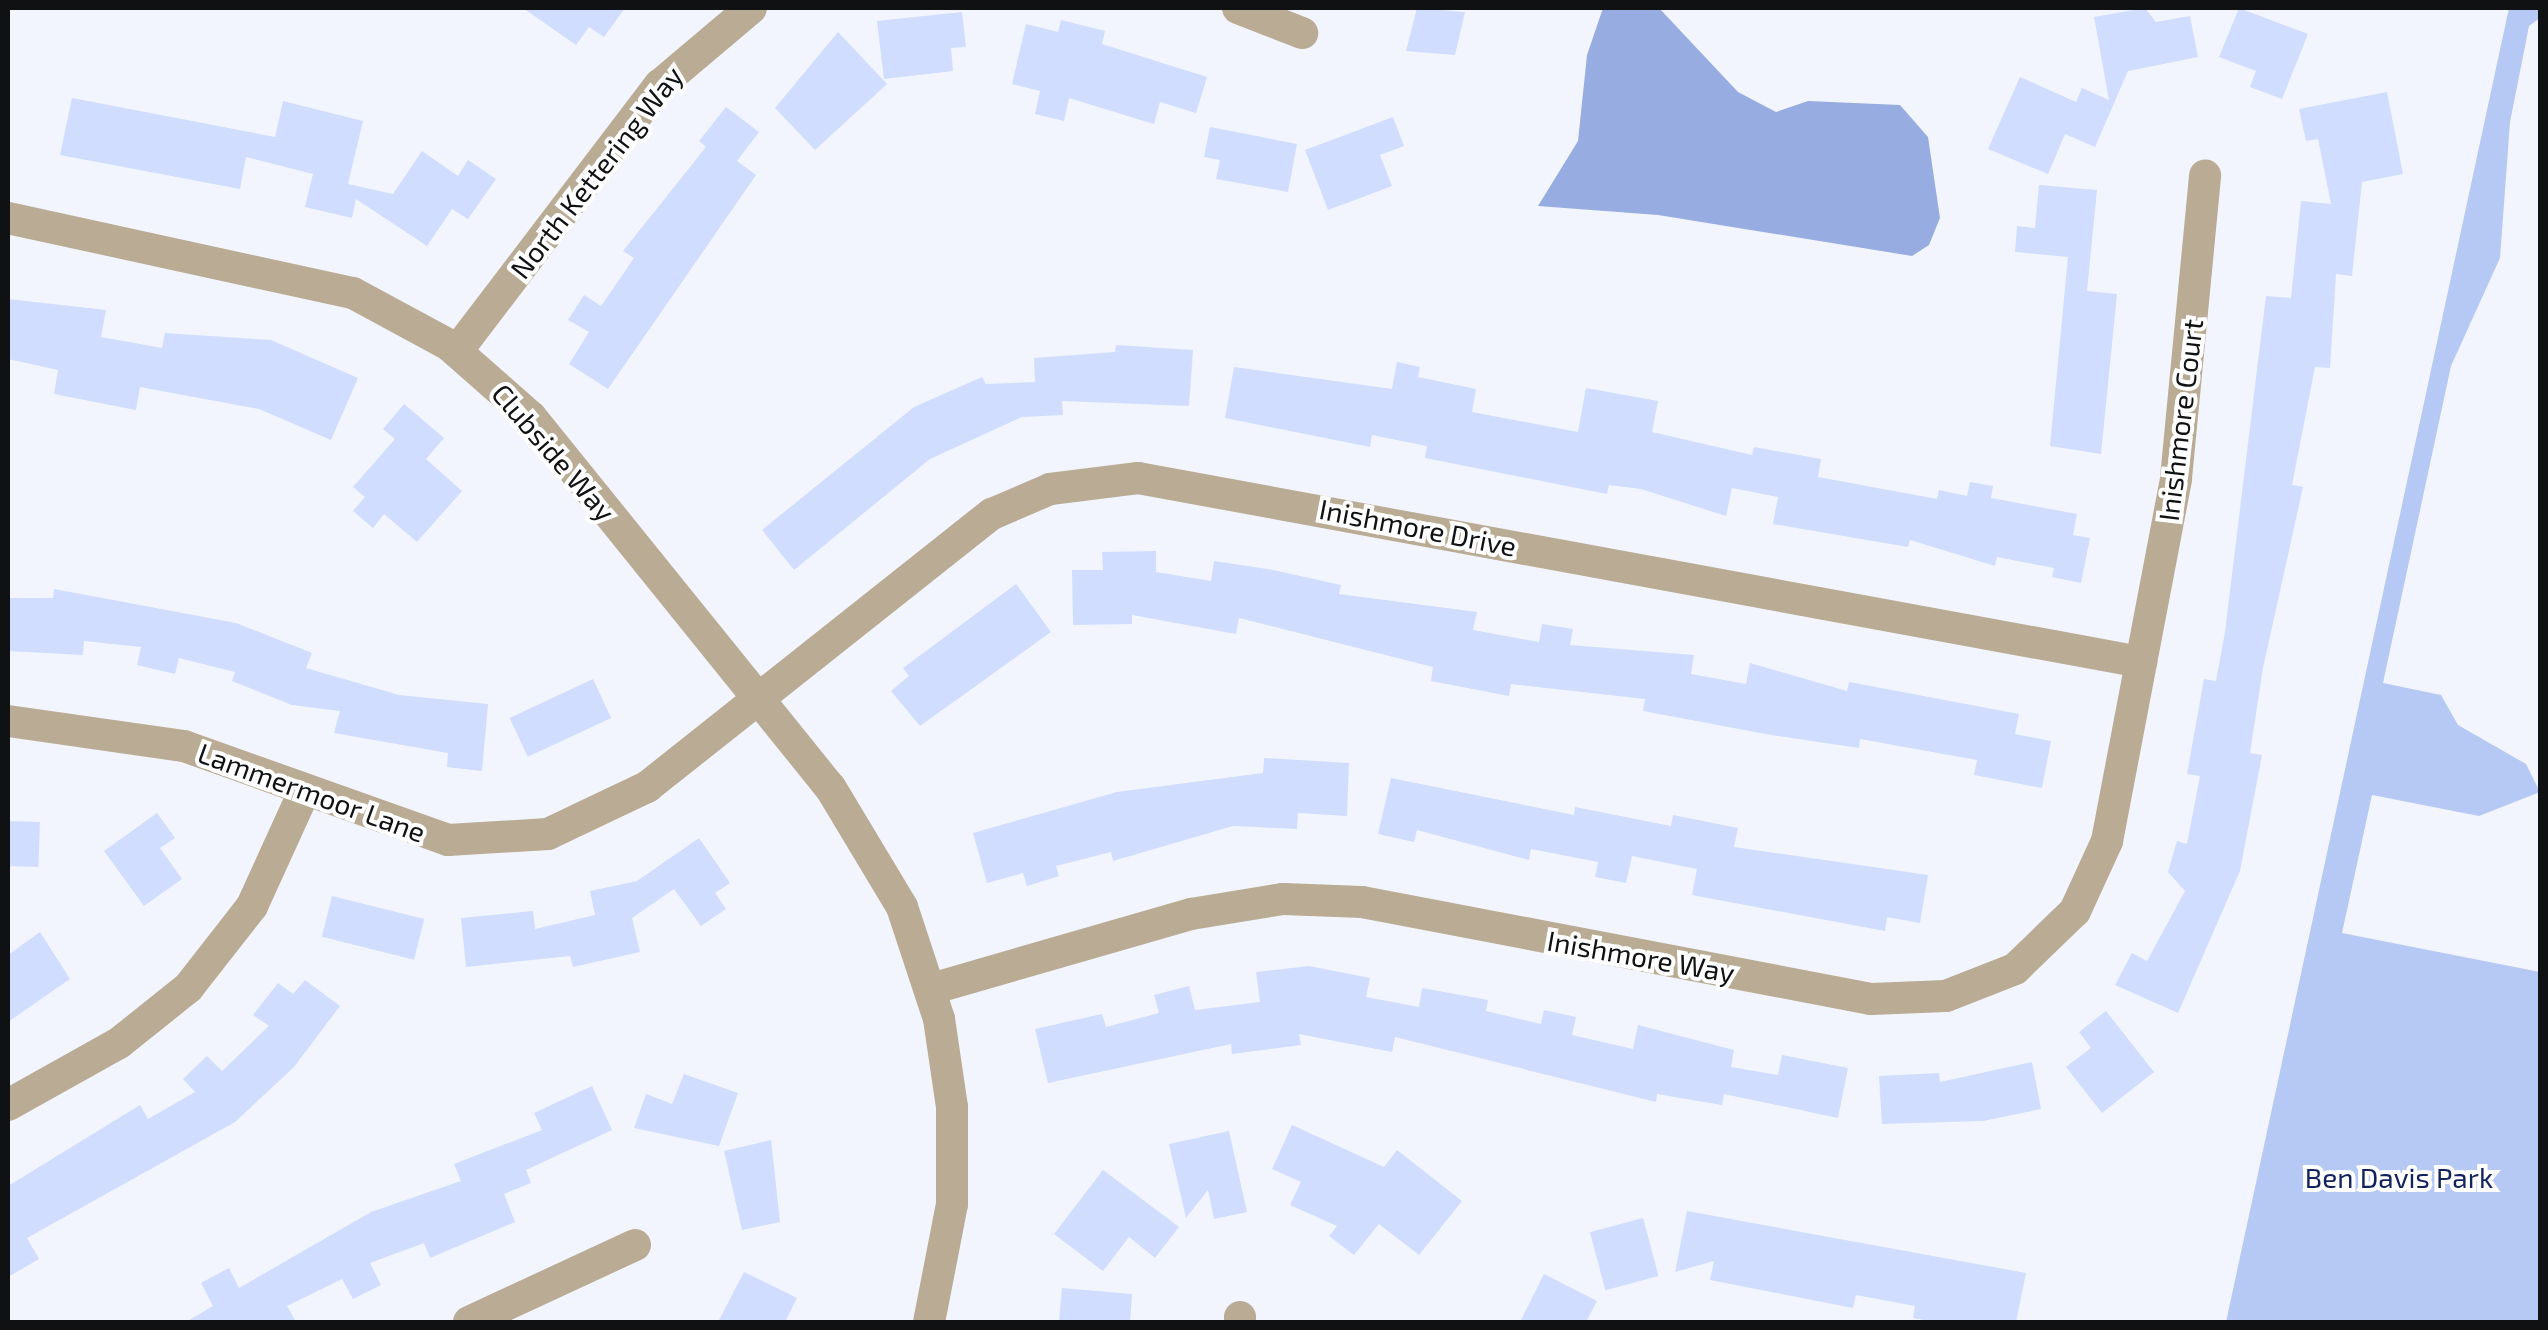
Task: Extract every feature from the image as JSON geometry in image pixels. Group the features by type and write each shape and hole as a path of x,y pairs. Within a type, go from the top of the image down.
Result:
{"street":[{"path":"1238,8 1302,33"},
{"name":"North Kettering Way","path":"457,352 660,84 730,13"},
{"name":"Inishmore Court","path":"2141,662 2181,444 2205,176"},
{"name":"Clubside Way","path":"8,218 309,278 384,306 457,352 531,417 830,787 902,907 931,989 951,1090 954,1174 929,1322"},
{"name":"Inishmore Drive","path":"756,698 992,514 1050,489 1138,478 2141,662"},
{"name":"Inishmore Way","path":"931,989 1191,914 1283,899 1362,902 1871,999 1966,991 2048,943 2093,880 2141,662"},
{"name":"Lammermoor Lane","path":"8,721 184,746 304,792 448,840 548,834 636,794 756,698"},
{"path":"8,1105 119,1044 188,988 252,906 304,792"},
{"path":"468,1322 635,1245"}],"green space":[{"name":"Ben Davis Park","path":"2509,8 2540,8 2540,18 2529,26 2510,122 2500,258 2451,366 2383,683 2441,695 2458,725 2526,764 2540,792 2479,816 2372,795 2342,933 2540,972 2540,1322 2226,1322"}],"shaded area":[{"path":"1603,8 1659,8 1738,92 1776,112 1808,101 1900,105 1928,137 1940,218 1929,245 1912,256 1658,215 1538,206 1578,141 1587,55"}],"building":[{"path":"523,8 625,8 604,37 589,27 576,45"},
{"path":"1417,8 1465,12 1455,55 1406,51"},
{"path":"2145,8 2156,22 2190,16 2198,57 2128,71 2095,147 2065,134 2048,174 1988,149 2020,77 2076,102 2082,88 2109,100 2094,17"},
{"path":"2239,8 2308,34 2282,99 2250,87 2256,71 2219,57"},
{"path":"962,12 966,47 951,48 953,71 884,79 877,21"},
{"path":"1061,20 1105,31 1102,44 1207,77 1196,113 1160,102 1154,124 1069,98 1064,121 1035,114 1040,91 1012,84 1026,24 1058,32"},
{"path":"838,32 887,84 815,150 775,108"},
{"path":"2387,92 2403,174 2362,182 2352,276 2336,274 2330,368 2315,367 2292,485 2303,487 2263,668 2250,753 2262,755 2240,871 2178,1013 2115,985 2132,953 2147,961 2185,891 2168,872 2177,841 2187,844 2200,776 2187,774 2204,679 2216,681 2225,632 2266,296 2291,298 2301,201 2331,204 2318,139 2306,141 2299,109"},
{"path":"72,98 275,137 283,101 363,121 348,184 393,194 422,151 458,176 468,160 496,179 468,219 452,209 427,246 356,199 352,218 305,207 313,174 246,157 240,189 60,155"},
{"path":"726,107 759,132 737,161 756,175 608,389 569,364 589,332 568,320 584,295 601,306 634,258 623,251 706,147 699,141"},
{"path":"1393,117 1404,146 1380,155 1392,186 1328,210 1305,150"},
{"path":"1210,127 1297,144 1288,192 1216,179 1220,160 1204,157"},
{"path":"2039,185 2097,190 2087,291 2117,294 2101,454 2050,446 2068,257 2015,252 2017,226 2035,228"},
{"path":"8,299 106,310 101,337 162,348 165,333 271,340 358,378 331,440 259,409 140,387 136,410 54,394 58,370 8,359"},
{"path":"1116,345 1193,350 1189,406 1062,401 1063,415 1022,417 930,459 794,570 762,530 914,407 982,377 986,384 1035,382 1034,358 1115,352"},
{"path":"1397,362 1420,367 1418,377 1476,389 1472,412 1578,432 1586,388 1658,401 1652,432 1752,455 1754,447 1821,459 1818,477 1937,499 1939,490 1967,496 1970,482 1993,486 1991,498 2077,514 2073,535 2090,538 2081,583 2052,577 2054,568 1997,557 1995,566 1910,540 1908,547 1773,524 1778,497 1732,488 1726,516 1641,489 1609,485 1607,494 1425,458 1427,446 1372,435 1370,447 1225,418 1234,367 1392,389"},
{"path":"404,404 444,438 426,459 462,491 417,542 384,514 373,528 353,511 365,497 353,487 395,439 383,429"},
{"path":"1156,551 1156,572 1211,581 1214,561 1273,570 1341,585 1339,594 1477,612 1473,630 1539,642 1542,624 1573,629 1570,645 1694,655 1691,674 1746,684 1750,663 1847,691 1849,682 2019,714 2015,734 2051,741 2042,788 1974,775 1977,760 1860,739 1859,748 1771,735 1643,711 1645,699 1511,684 1509,696 1431,681 1433,667 1239,618 1236,634 1132,615 1132,624 1073,625 1072,570 1103,570 1102,552"},
{"path":"1016,584 1051,632 920,726 891,691 909,676 903,668"},
{"path":"54,589 236,623 312,653 306,668 399,695 488,704 482,771 447,767 448,753 334,733 340,711 292,705 232,681 235,672 179,658 175,674 137,665 141,647 84,641 83,655 8,651 8,598 53,598"},
{"path":"593,679 611,718 528,757 510,718"},
{"path":"1264,758 1349,763 1347,816 1298,813 1297,829 1233,826 1113,861 1111,852 1056,866 1059,876 1027,886 1023,873 987,883 973,833 1117,792 1263,773"},
{"path":"1391,778 1574,815 1575,807 1671,826 1673,815 1738,828 1734,847 1928,875 1920,923 1887,917 1885,931 1692,895 1697,869 1632,856 1626,883 1595,877 1598,862 1531,849 1529,860 1417,830 1414,842 1378,834"},
{"path":"157,813 175,838 160,848 182,879 144,906 104,851"},
{"path":"8,821 40,822 38,867 8,866"},
{"path":"699,838 730,883 715,893 726,909 701,926 674,889 632,918 640,952 573,967 570,956 466,967 461,918 533,911 535,929 595,915 590,891 637,881"},
{"path":"332,896 424,919 414,960 322,937"},
{"path":"40,932 70,979 8,1022 8,955"},
{"path":"1309,966 1370,978 1366,997 1419,1007 1422,988 1488,1000 1486,1011 1541,1024 1544,1010 1576,1017 1572,1035 1633,1049 1638,1025 1734,1050 1731,1067 1778,1075 1782,1055 1848,1068 1838,1118 1724,1094 1722,1105 1657,1094 1656,1102 1395,1037 1392,1052 1299,1034 1301,1045 1232,1054 1231,1044 1048,1083 1035,1029 1102,1014 1106,1027 1159,1013 1154,995 1189,986 1195,1010 1260,1002 1256,972"},
{"path":"305,980 340,1006 294,1067 235,1122 27,1238 39,1259 8,1277 8,1186 140,1105 148,1119 195,1092 183,1079 207,1056 222,1071 269,1026 253,1015 278,983 293,994"},
{"path":"2106,1011 2154,1072 2102,1113 2066,1067 2091,1048 2079,1032"},
{"path":"2032,1062 2041,1109 1983,1121 1882,1124 1879,1076 1939,1073 1940,1082"},
{"path":"684,1074 738,1093 719,1146 634,1128 646,1094 672,1104"},
{"path":"592,1086 612,1130 526,1170 531,1183 504,1194 515,1222 430,1258 424,1243 370,1263 381,1285 353,1299 342,1279 287,1306 296,1322 186,1322 213,1306 201,1283 229,1268 239,1288 371,1212 461,1181 454,1164 542,1130 534,1113"},
{"path":"1292,1125 1384,1167 1397,1150 1462,1201 1419,1255 1379,1224 1354,1255 1329,1236 1337,1226 1290,1205 1301,1182 1272,1169"},
{"path":"1229,1131 1247,1212 1214,1219 1208,1190 1186,1218 1169,1144"},
{"path":"771,1140 780,1222 742,1230 724,1151"},
{"path":"1103,1170 1179,1227 1155,1258 1129,1237 1103,1271 1054,1234"},
{"path":"1687,1211 2026,1273 2016,1322 1935,1322 1913,1318 1915,1306 1856,1295 1853,1308 1710,1280 1714,1261 1675,1272"},
{"path":"1643,1218 1659,1276 1605,1290 1590,1232"},
{"path":"744,1272 797,1298 785,1322 718,1322"},
{"path":"1544,1274 1597,1301 1586,1322 1520,1322"},
{"path":"1062,1288 1132,1294 1130,1322 1059,1322"}]}
